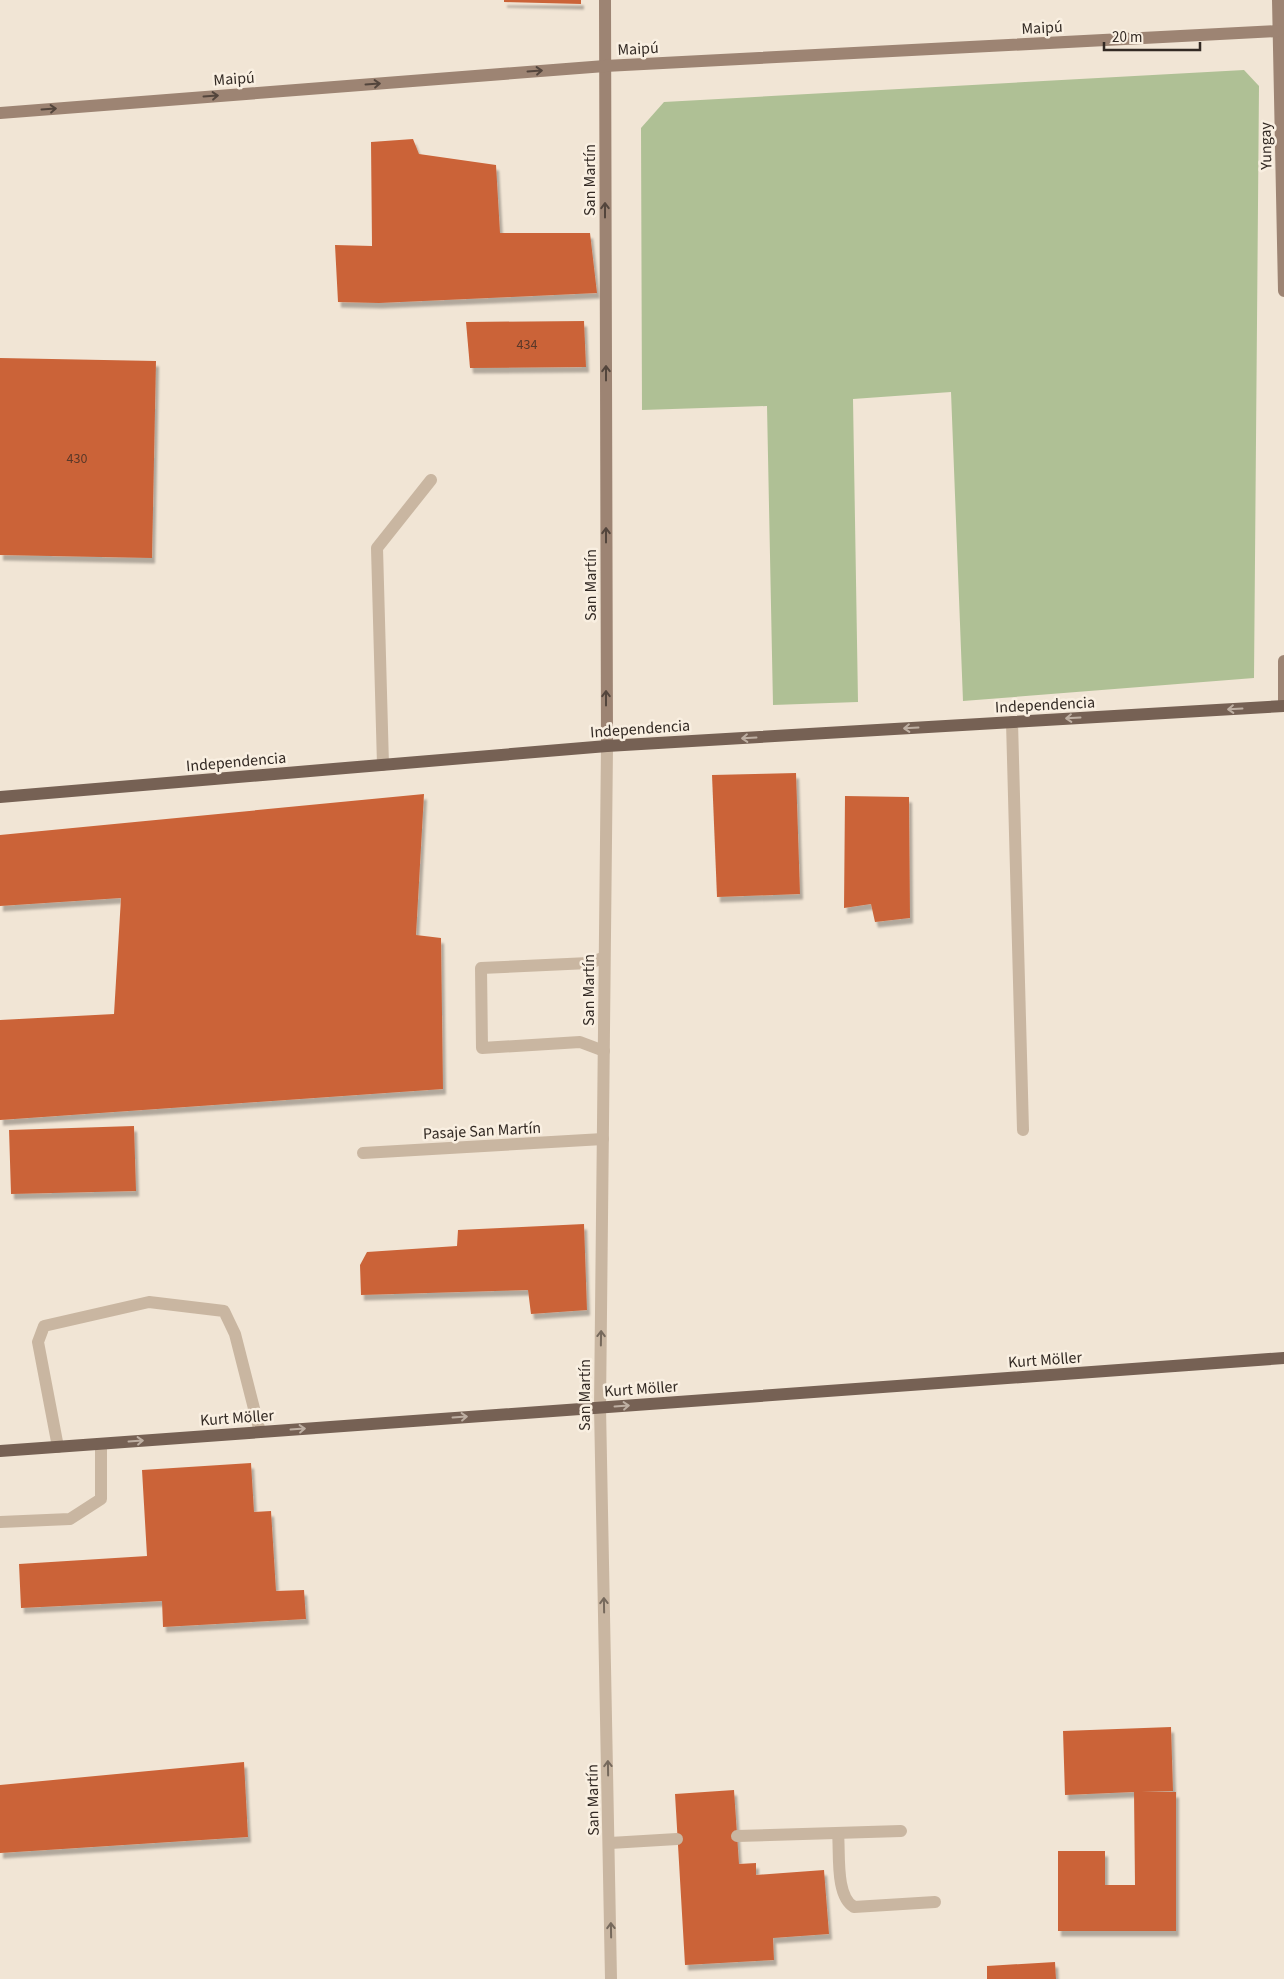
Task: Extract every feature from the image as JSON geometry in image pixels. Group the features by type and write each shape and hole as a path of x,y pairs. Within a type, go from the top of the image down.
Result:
{"main road":[{"name":"San Martín","path":"605,0 606,746"},
{"name":"Yungay","path":"1278,0 1282,86 1284,291"},
{"name":"Maipú","path":"0,113 605,66 1278,31"},
{"path":"1284,661 1284,714"},
{"name":"Independencia","path":"0,797 606,746 1284,706"},
{"name":"Kurt Möller","path":"0,1451 1284,1358"}],"street":[{"path":"383,765 377,548 431,480"},
{"path":"1012,722 1023,1130"},
{"name":"San Martín","path":"606,746 600,1407 610,1843 611,1979"},
{"path":"604,958 589,963 481,968 482,1048 580,1042 604,1051"},
{"name":"Pasaje San Martín","path":"363,1154 603,1139"},
{"path":"58,1447 38,1342 44,1326 149,1302 224,1311 235,1334 260,1432"},
{"path":"0,1522 70,1519 101,1499 100,1444"},
{"path":"737,1836 901,1831"},
{"path":"838,1833 842,1894 849,1904 854,1907 935,1902"},
{"path":"610,1843 677,1840"}],"green space":[{"path":"1244,70 1259,86 1254,678 963,701 951,392 853,399 858,702 773,705 767,406 642,410 641,128 664,102"}],"building":[{"path":"504,0 581,0 581,4 504,2"},
{"path":"413,139 419,154 496,165 500,233 590,233 597,293 379,303 338,302 335,245 372,246 371,142"},
{"path":"584,321 586,367 470,368 466,322"},
{"path":"0,358 156,361 152,558 0,555"},
{"path":"796,773 800,894 717,897 712,775"},
{"path":"424,794 416,935 441,938 443,1089 0,1120 0,1020 114,1014 121,898 0,906 0,835"},
{"path":"845,796 909,797 910,918 875,922 871,904 844,908"},
{"path":"134,1126 136,1191 11,1194 9,1130"},
{"path":"584,1224 587,1310 531,1314 528,1290 361,1295 360,1265 367,1252 457,1246 458,1230"},
{"path":"251,1463 254,1512 271,1511 276,1591 304,1590 306,1619 163,1627 162,1601 21,1608 19,1564 147,1556 142,1470"},
{"path":"1171,1727 1173,1791 1142,1792 1176,1792 1176,1931 1058,1931 1058,1851 1105,1851 1105,1885 1135,1885 1134,1792 1065,1795 1063,1731"},
{"path":"244,1762 248,1837 0,1853 0,1785"},
{"path":"734,1790 739,1864 756,1863 756,1875 824,1870 829,1934 773,1938 774,1960 685,1965 675,1794"},
{"path":"1055,1962 1056,1979 987,1979 987,1966"}]}
